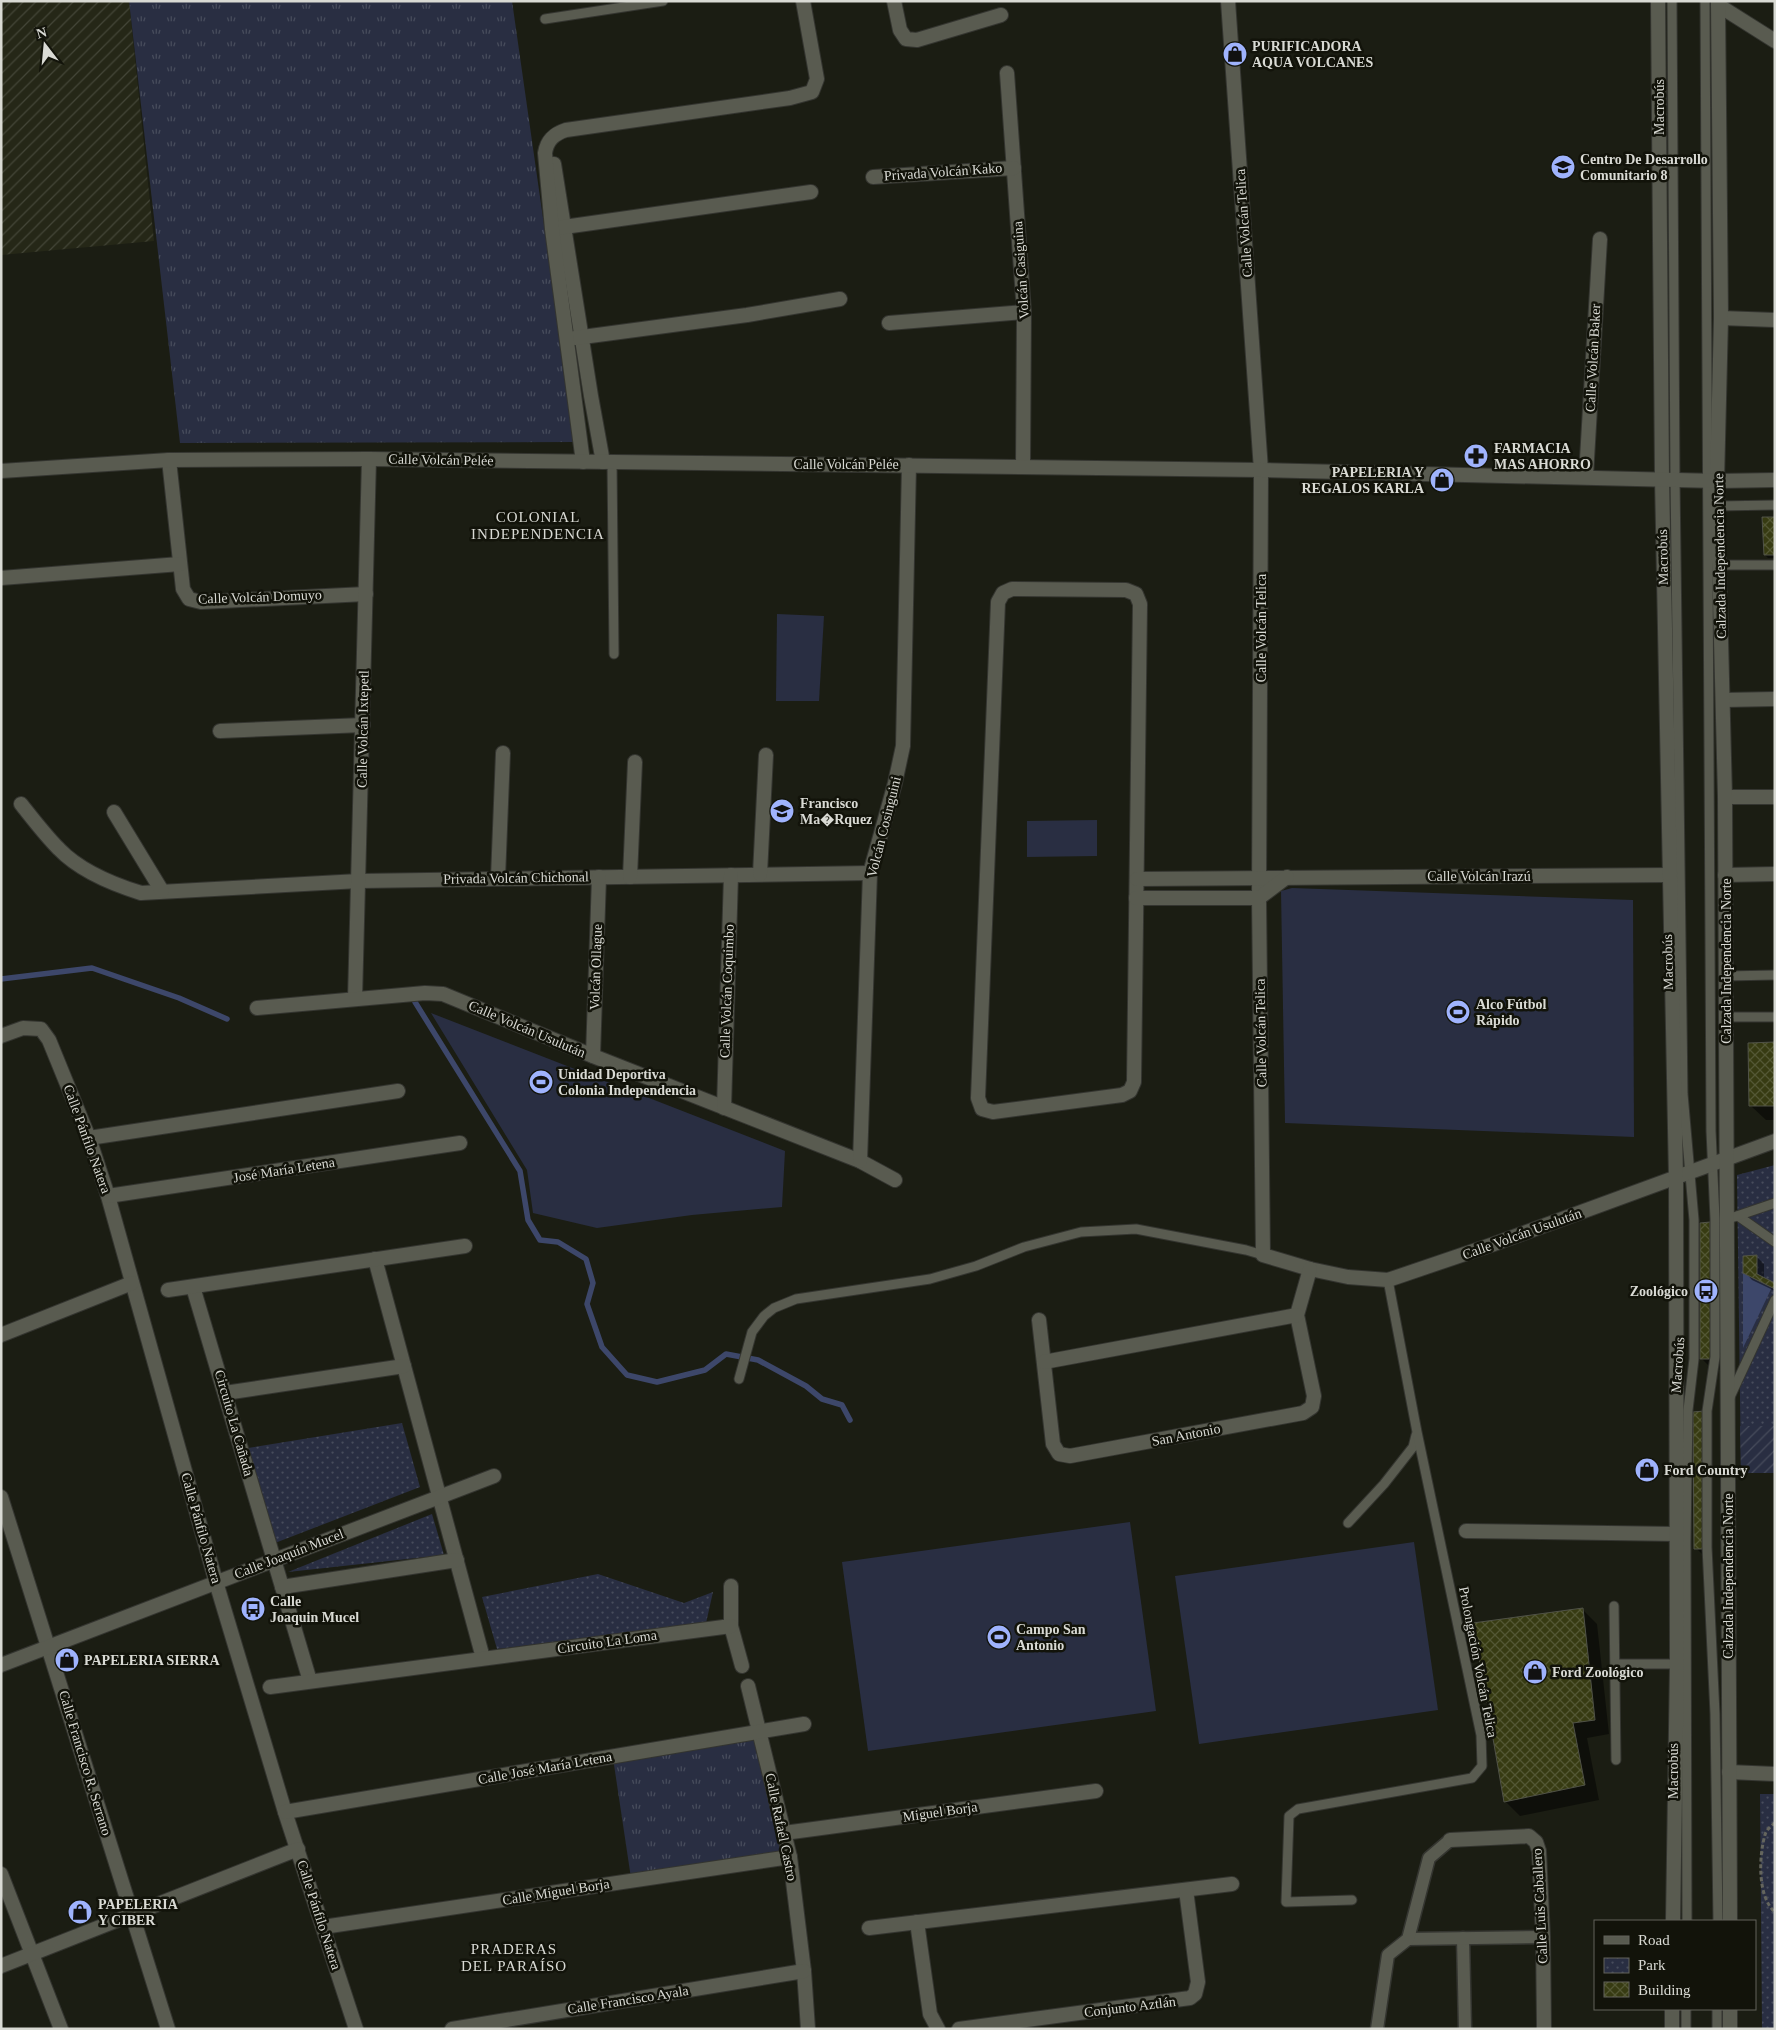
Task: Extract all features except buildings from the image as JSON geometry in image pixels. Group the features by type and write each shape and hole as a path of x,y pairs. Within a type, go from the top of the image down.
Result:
{"street":[{"path":"582,462 566,339 550,138 556,133 566,130 790,98 812,92 817,79 802,1"},
{"path":"894,1 900,30 906,39 917,40 1000,15"},
{"name":"Calle Volcán Telica","path":"1228,1 1261,470 1259,898 1263,1255"},
{"path":"1658,1 1669,479 1671,875 1676,1178 1676,1664 1673,1920"},
{"path":"1713,3 1775,41"},
{"name":"Calzada Independencia Norte","path":"1713,3 1721,318 1712,481 1718,506 1724,700 1728,1158 1733,1218 1728,1403 1730,1920"},
{"name":"Volcán Casiguina","path":"1007,73 1024,312 1023,467"},
{"name":"Privada Volcán Kako","path":"873,177 1014,168"},
{"path":"558,228 811,192"},
{"path":"558,228 608,462"},
{"name":"Calle Volcán Baker","path":"1586,476 1600,239"},
{"path":"566,339 747,315 840,299"},
{"path":"889,323 1024,312"},
{"path":"1721,318 1775,320"},
{"name":"Calle Volcán Pelée","path":"1,471 169,460 369,459 909,464 1586,476 1712,481 1775,480"},
{"name":"Calle Volcán Ixtepetl","path":"355,999 369,459"},
{"name":"Calle Volcán Domuyo","path":"169,460 183,589 189,599 201,602 366,594"},
{"name":"Volcán Cosinguini","path":"860,1161 870,873 895,783 903,746 909,464"},
{"path":"1,578 180,564"},
{"path":"1012,589 1126,590 1136,594 1140,604 1136,878 1134,1082 1130,1091 1122,1095 993,1112 982,1109 978,1098 978,1088 998,602 1003,593 1012,589"},
{"path":"1724,700 1775,699"},
{"path":"220,731 363,725"},
{"path":"498,878 503,753"},
{"path":"760,874 766,755"},
{"path":"630,877 635,762"},
{"path":"1725,797 1775,797"},
{"name":"Privada Volcán Chichonal","path":"21,804 60,851 92,873 121,887 141,893 359,881 870,873"},
{"path":"114,812 162,891"},
{"path":"1725,875 1775,874"},
{"name":"Calle Volcán Coquimbo","path":"724,1108 730,875"},
{"name":"Calle Volcán Irazú","path":"1136,878 1671,875"},
{"name":"Volcán Ollague","path":"593,1056 599,877"},
{"path":"1136,898 1259,898 1287,877"},
{"path":"1164,878 1164,899"},
{"name":"Calle Volcán Usulután","path":"257,1008 425,993 443,994 593,1056 860,1161 895,1180"},
{"name":"Calle Pánfilo Natera","path":"1,1036 22,1028 41,1029 50,1040 89,1138 108,1196 216,1582 285,1812 356,2029"},
{"path":"89,1138 398,1091"},
{"name":"Calle Volcán Usulután","path":"1263,1255 1310,1269 1348,1277 1388,1280 1494,1244 1775,1141"},
{"name":"José María Letena","path":"108,1196 460,1144"},
{"path":"168,1290 465,1246"},
{"path":"375,1260 483,1658"},
{"name":"San Antonio","path":"1038,1320 1053,1444 1059,1454 1070,1456 1303,1413 1312,1407 1314,1396 1297,1315 1310,1269"},
{"path":"1,1335 132,1282"},
{"name":"Circuito La Cañada","path":"193,1287 274,1560"},
{"path":"1044,1362 1297,1315"},
{"path":"225,1393 404,1366"},
{"name":"Calle Joaquín Mucel","path":"1,1665 494,1476"},
{"name":"Calle Francisco R. Serrano","path":"1,1497 168,2029"},
{"path":"1466,1531 1676,1534"},
{"path":"274,1560 310,1681"},
{"path":"282,1587 457,1560"},
{"path":"732,1586 731,1626 742,1666"},
{"name":"Circuito La Loma","path":"270,1687 731,1626"},
{"name":"Calle Rafaél Castro","path":"748,1686 790,1857 804,1971 808,2029"},
{"name":"Calle José María Letena","path":"285,1812 804,1724"},
{"path":"1729,1772 1775,1774"},
{"name":"Miguel Borja","path":"784,1833 1096,1791"},
{"name":"Calle Luis Caballero","path":"1450,1840 1529,1836 1536,1842 1539,1851 1543,1937 1544,2029"},
{"path":"1377,2029 1388,1955 1408,1939 1429,1858 1450,1840"},
{"path":"1,1966 298,1849"},
{"name":"Calle Miguel Borja","path":"323,1927 790,1857"},
{"path":"1,1874 61,2029"},
{"path":"869,1928 1232,1884"},
{"name":"Conjunto Aztlán","path":"959,2029 1190,1998 1195,1994 1198,1982 1186,1890"},
{"path":"917,1922 930,2014 938,2029"},
{"path":"1408,1939 1543,1937"},
{"path":"1463,1938 1465,2029"},
{"name":"Calle Francisco Ayala","path":"452,2029 804,1971"},
{"path":"1672,2010 1672,2029"},
{"path":"1730,2010 1730,2029"},
{"path":"926,2029 930,2014"}],"lane":[{"path":"545,18 663,1"},
{"name":"Macrobús","path":"1672,1 1669,479 1684,1094 1694,1220 1694,1359 1688,1410 1687,1467 1687,1920"},
{"path":"1713,3 1711,1131 1715,1357 1707,1411 1707,1547 1715,1714 1718,1920"},
{"path":"608,462 614,654"},
{"path":"1718,506 1775,505"},
{"path":"1720,565 1775,566"},
{"path":"1726,976 1775,974"},
{"path":"1726,1017 1775,1017"},
{"path":"1733,1218 1775,1203"},
{"path":"1733,1218 1775,1242"},
{"path":"739,1379 752,1332 764,1316 774,1308 796,1299 930,1279 976,1266 1024,1247 1081,1232 1136,1229 1263,1255"},
{"name":"Prolongación Volcán Telica","path":"1352,1900 1286,1902 1289,1816 1298,1809 1472,1778 1482,1766 1481,1735 1417,1432 1388,1280"},
{"path":"1728,1403 1775,1300"},
{"path":"1348,1523 1384,1484 1413,1447 1417,1432"},
{"path":"1614,1606 1616,1760"},
{"path":"1616,1664 1676,1664"},
{"path":"1686,2010 1686,2029"},
{"path":"1717,2010 1717,2029"}],"path":[{"path":"1775,1822 1765,1833 1760,1878 1770,1908 1775,1912"}],"shaded area":[{"path":"1,1 129,1 154,241 1,255"},
{"path":"1743,1273 1772,1287 1743,1348"}],"green space":[{"path":"129,1 512,1 575,442 180,443"},
{"path":"777,614 824,616 819,701 776,701"},
{"path":"1097,820 1097,856 1027,857 1027,821"},
{"name":"Alco Fútbol Rápido","path":"1292,888 1633,900 1634,1137 1285,1123 1281,891"},
{"name":"Unidad Deportiva Colonia Independencia","path":"431,1013 785,1151 782,1207 692,1215 597,1228 533,1213 527,1170"},
{"path":"1775,1165 1775,1473 1741,1473 1737,1175"},
{"path":"402,1423 420,1487 275,1543 248,1448"},
{"path":"1740,1426 1775,1426 1775,1473 1741,1473"},
{"path":"432,1514 444,1555 288,1572"},
{"name":"Campo San Antonio","path":"1130,1522 1156,1711 868,1751 842,1562"},
{"path":"1414,1542 1438,1710 1199,1744 1175,1576"},
{"path":"598,1574 684,1603 713,1592 706,1623 497,1649 482,1597"},
{"path":"756,1735 788,1853 631,1878 613,1758"},
{"path":"1760,1794 1775,1794 1775,2029 1762,2029"}],"waterway":[{"path":"1,979 92,968 179,998 227,1019"},
{"path":"415,1002 520,1171 528,1220 540,1240 558,1242 586,1259 593,1283 587,1304 602,1347 627,1375 657,1382 705,1370 726,1354 758,1360 806,1386 822,1399 842,1405 850,1420"}],"place":[{"name":"PURIFICADORA AQUA VOLCANES","path":"1235,54"},
{"name":"Centro De Desarrollo Comunitario 8","path":"1563,167"},
{"name":"FARMACIA MAS AHORRO","path":"1476,456"},
{"name":"PAPELERIA Y REGALOS KARLA","path":"1442,480"},
{"name":"Francisco Ma�Rquez","path":"782,811"},
{"name":"Alco Fútbol Rápido","path":"1458,1012"},
{"name":"Unidad Deportiva Colonia Independencia","path":"541,1082"},
{"name":"Zoológico","path":"1706,1291"},
{"name":"Ford Country","path":"1647,1470"},
{"name":"Calle Joaquin Mucel","path":"253,1609"},
{"name":"Campo San Antonio","path":"999,1637"},
{"name":"PAPELERIA SIERRA","path":"67,1660"},
{"name":"Ford Zoológico","path":"1535,1672"},
{"name":"PAPELERIA Y CIBER","path":"80,1912"}],"district":[{"name":"COLONIAL INDEPENDENCIA","path":"538,526"},
{"name":"PRADERAS DEL PARAÍSO","path":"514,1958"}]}
